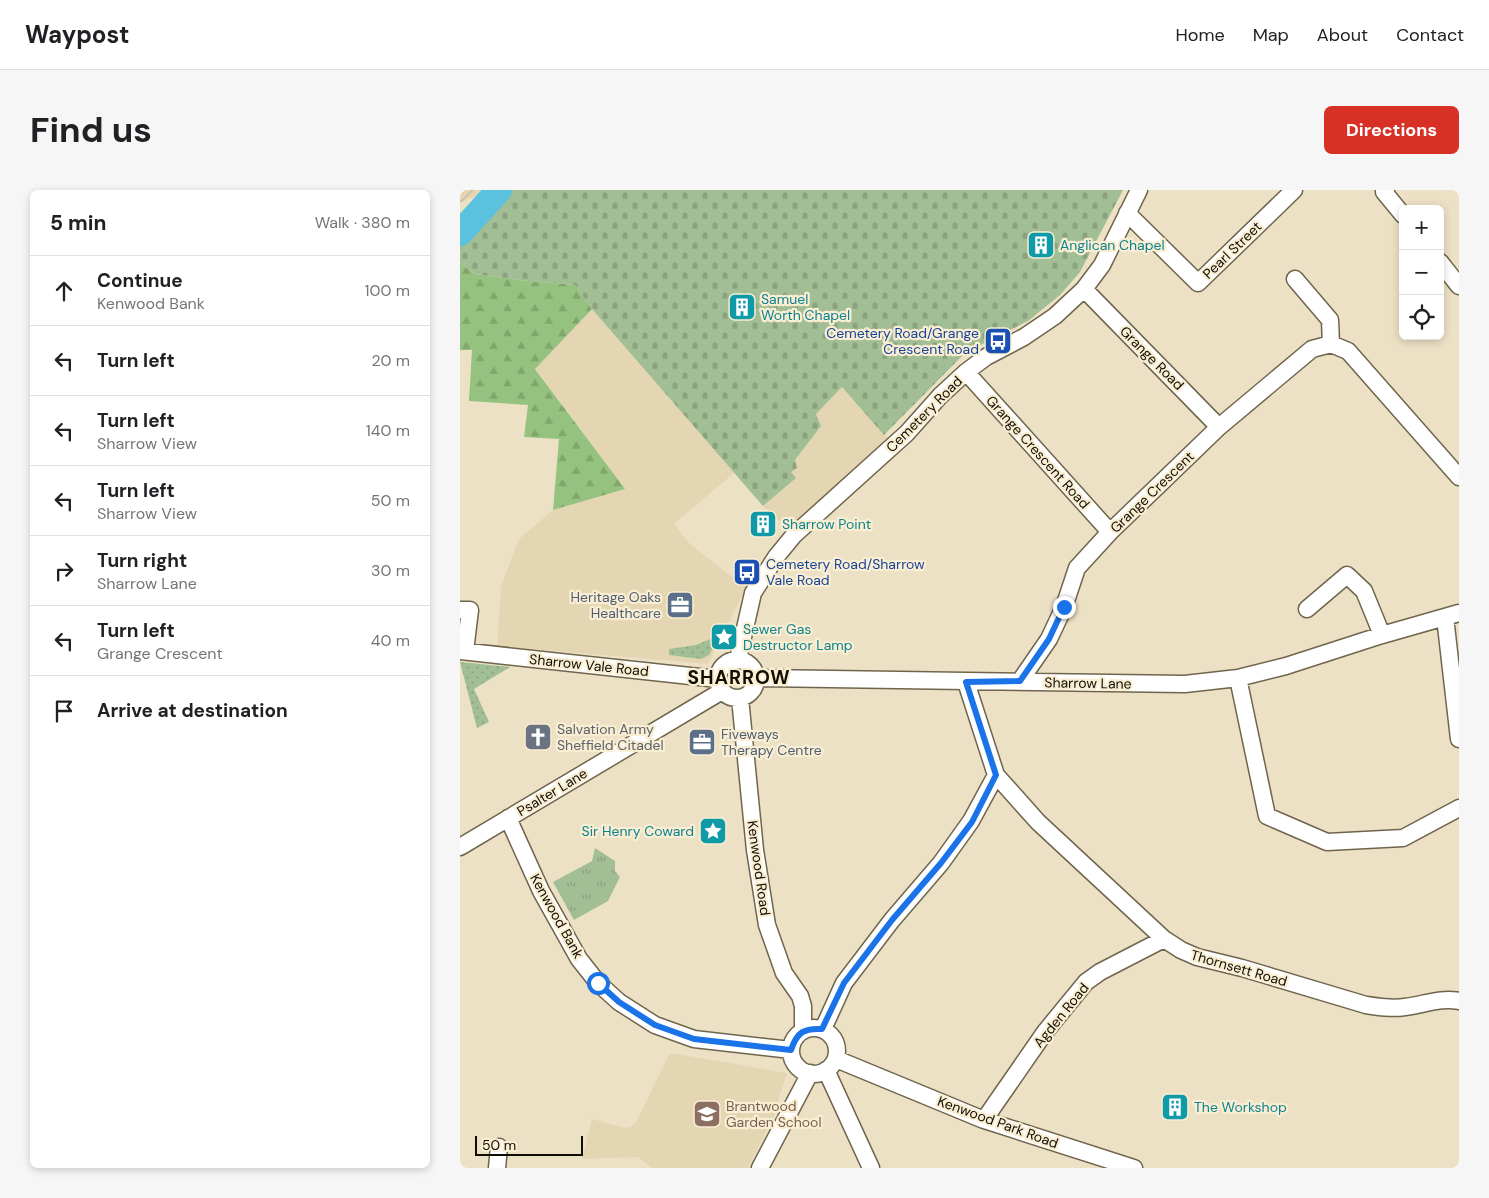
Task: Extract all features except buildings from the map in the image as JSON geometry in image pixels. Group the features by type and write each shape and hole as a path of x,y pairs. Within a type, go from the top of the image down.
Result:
{"street":[{"name":"Cemetery Road","path":"738,660 753,594 776,557 794,535 907,433 940,396 966,372 986,357 1024,337 1054,316 1084,289 1102,264 1139,190"},
{"name":"Pearl Street","path":"1127,213 1198,283 1294,190"},
{"path":"1385,191 1399,210"},
{"path":"1444,267 1459,286"},
{"path":"1295,279 1330,320 1331,344 1348,351 1459,478"},
{"name":"Grange Road","path":"1084,289 1220,427"},
{"name":"Grange Crescent","path":"1020,681 1049,639 1064,607 1077,568 1110,532 1220,427 1312,349 1331,344"},
{"name":"Grange Crescent Road","path":"966,372 1110,532"},
{"path":"1307,610 1347,575 1364,591 1382,634"},
{"path":"460,610 470,610 462,651"},
{"path":"1452,615 1459,739"},
{"name":"Sharrow Lane","path":"757,678 1185,684 1238,678 1286,666 1382,634 1452,615"},
{"name":"Sharrow Vale Road","path":"462,651 720,685"},
{"path":"738,660 745,661 751,665 757,678 752,692 740,698 727,696 720,685 722,667 726,663 738,660"},
{"path":"1238,678 1267,816 1327,842 1403,838 1459,808"},
{"path":"822,1029 844,983 892,920 941,863 972,822 996,775 966,682"},
{"name":"Psalter Lane","path":"460,847 720,685"},
{"name":"Kenwood Road","path":"740,698 755,850 767,925 784,973 800,996 803,1006 803,1031"},
{"name":"Thornsett Road","path":"996,775 1038,822 1164,938 1181,950 1197,957 1242,968 1366,1005 1384,1008 1404,1008 1451,999 1459,1001"},
{"name":"Kenwood Bank","path":"508,818 541,891 579,959 598,983 619,1002 655,1025 694,1039 791,1050"},
{"name":"Agden Road","path":"984,1120 1045,1032 1086,982 1100,972 1164,938"},
{"path":"831,1065 819,1073 810,1074 796,1066 791,1050 795,1039 803,1031 811,1028 822,1029 829,1034 836,1044 831,1065 871,1168"},
{"name":"Kenwood Park Road","path":"831,1065 984,1120 1134,1168"},
{"path":"760,1168 810,1074"},
{"path":"496,1168 499,1147"}],"shaded area":[{"path":"460,190 488,190 460,203"},
{"path":"592,309 734,473 674,524 689,543 746,588 708,664 497,646 501,586 519,539 553,510 625,489 535,368"},
{"path":"842,387 894,445 794,535 763,506 796,478 791,472 795,460 821,426 816,414"},
{"name":"Brantwood Garden School","path":"670,1053 787,1073 777,1109 748,1168 652,1168 638,1157 582,1159 592,1119 625,1128 631,1127 636,1122"}],"green space":[{"path":"500,190 1123,190 1080,272 1060,295 1028,321 965,353 884,435 842,387 816,414 821,426 795,460 797,468 791,472 796,478 763,506 592,309 575,285 475,274 460,263 460,221 480,199"},
{"path":"460,263 475,274 575,285 592,309 535,369 625,489 553,510 559,439 524,437 528,405 469,401 472,350 460,350"},
{"path":"715,637 717,640 709,655 701,659 669,655 669,649 696,645"},
{"path":"460,662 510,667 474,689 489,722 477,728"},
{"path":"595,848 615,861 615,871 620,877 608,901 574,920 553,882 592,861"}],"waterway":[{"path":"460,233 499,190"}],"place":[{"name":"Anglican Chapel","path":"1041,245"},
{"name":"Samuel Worth Chapel","path":"742,307"},
{"name":"Cemetery Road/Grange Crescent Road","path":"998,341"},
{"name":"Sharrow Point","path":"763,524"},
{"name":"Cemetery Road/Sharrow Vale Road","path":"747,572"},
{"name":"Heritage Oaks Healthcare","path":"680,605"},
{"name":"Sewer Gas Destructor Lamp","path":"724,637"},
{"name":"Salvation Army Sheffield Citadel","path":"538,737"},
{"name":"Fiveways Therapy Centre","path":"702,742"},
{"name":"Sir Henry Coward","path":"713,831"},
{"name":"The Workshop","path":"1175,1107"},
{"name":"Brantwood Garden School","path":"707,1114"}],"district":[{"name":"SHARROW","path":"739,677"}],"route":[{"path":"598,983 619,1002 655,1025 694,1039 791,1050 795,1039 803,1031 811,1028 822,1029 844,983 892,920 941,863 972,822 996,775 966,682 1020,681 1049,639 1064,607"}]}
